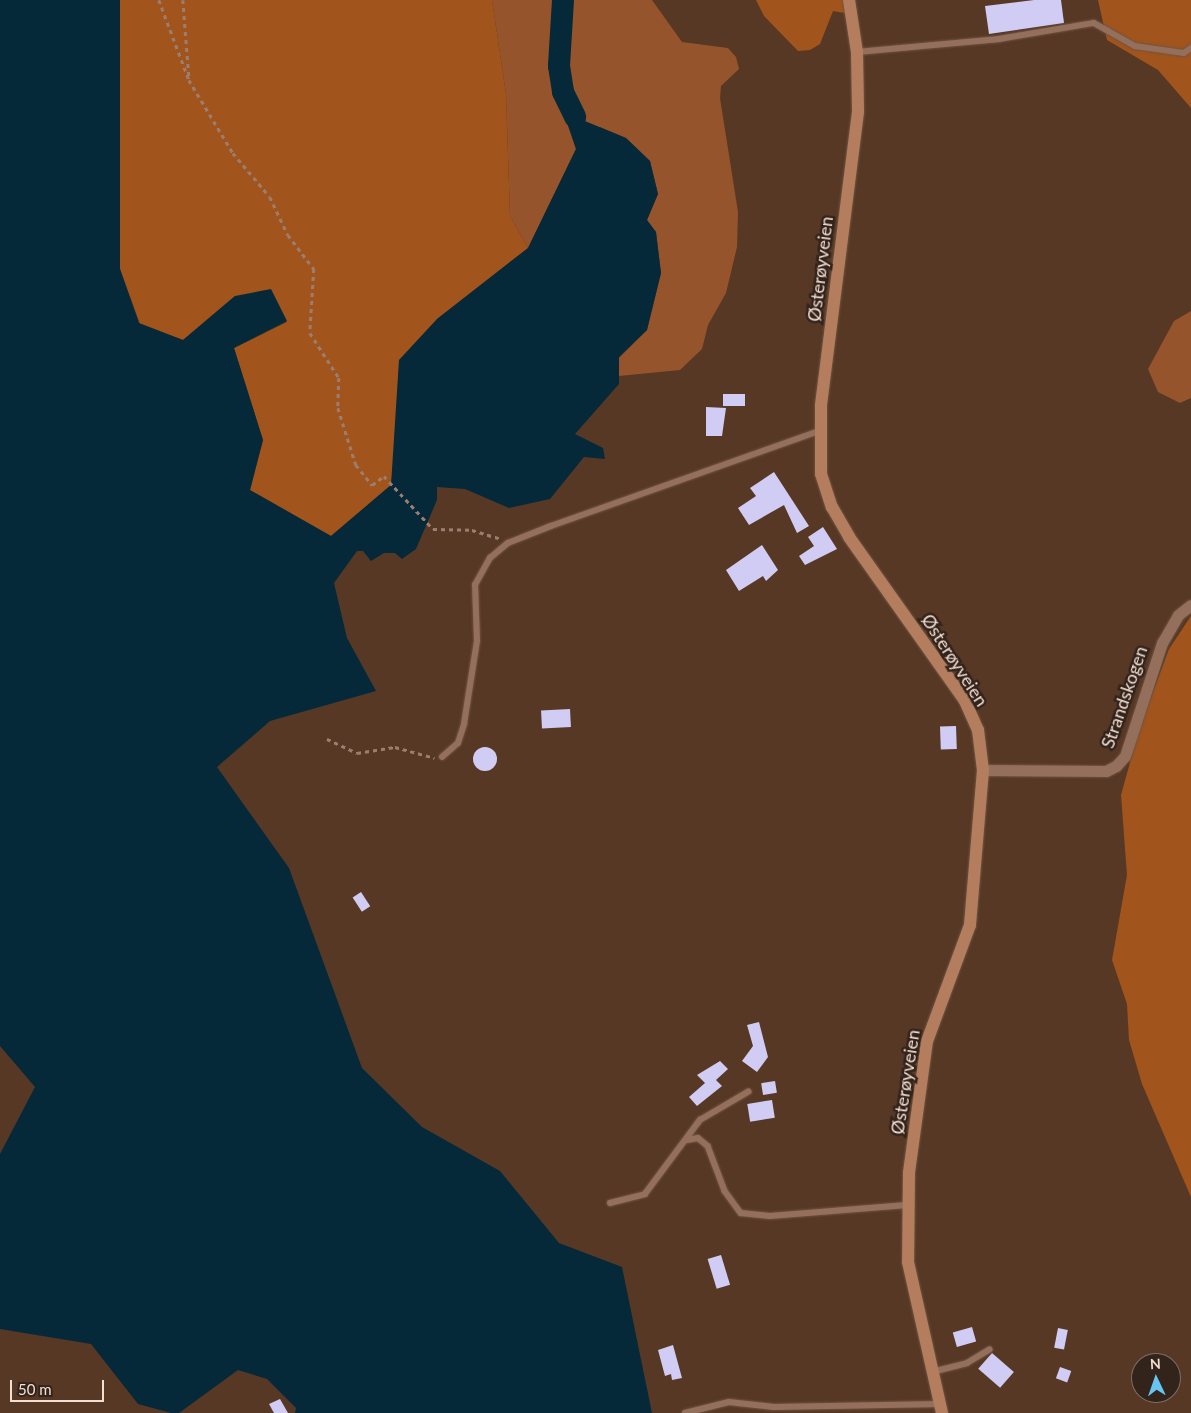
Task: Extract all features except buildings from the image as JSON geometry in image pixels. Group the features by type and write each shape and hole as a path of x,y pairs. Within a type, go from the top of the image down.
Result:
{"main road":[{"name":"Østerøyveien","path":"849,0 857,52 858,112 819,430 821,474 832,507 965,701 978,730 983,770 970,925 927,1041 907,1206 908,1262 941,1408"}],"street":[{"name":"Strandskogen","path":"983,770 1106,771 1116,766 1126,756 1162,643 1178,614 1191,605"}],"lane":[{"path":"857,52 999,38 1094,23 1135,46 1184,53 1191,48"},
{"path":"442,757 458,743 464,724 477,641 475,585 481,568 508,543 819,430"},
{"path":"610,1203 645,1194 676,1147 687,1140 714,1108 748,1092"},
{"path":"687,1140 698,1138 708,1146 725,1192 741,1213 770,1216 907,1206"},
{"path":"932,1372 967,1364 989,1350"},
{"path":"685,1413 729,1402 774,1407 941,1408"}],"path":[{"path":"159,0 189,80 233,153 270,197 288,235 314,269 310,333 339,378 338,408 356,465 372,485 384,476 434,529 472,530 508,543"},
{"path":"183,0 189,80"},
{"path":"327,739 357,753 395,747 442,757"}],"shaded area":[{"path":"120,0 492,0 506,94 510,216 528,248 437,319 397,431 391,485 331,536 250,490 263,440 234,348 287,322 235,296 183,340 140,324 120,269"},
{"path":"492,0 652,0 682,42 728,48 736,57 739,69 721,86 720,98 738,212 737,247 726,293 708,325 702,349 680,370 619,376 619,358 647,330 661,273 656,232 647,220 658,194 650,161 626,138 600,127 568,126 576,149 528,248 510,216 506,94"},
{"path":"756,0 843,0 845,13 833,11 820,44 810,50 798,51 764,16"},
{"path":"1098,0 1191,0 1191,108 1158,70 1107,40"},
{"path":"1191,311 1191,398 1180,403 1158,392 1148,369 1174,321"},
{"path":"1191,616 1191,1197 1142,1084 1129,1040 1127,1004 1112,960 1127,875 1121,795 1139,730 1169,649"}],"water":[{"path":"0,0 120,0 120,269 139,323 183,340 235,296 271,289 287,321 234,348 263,440 250,490 331,536 391,485 399,360 437,319 528,248 576,149 568,125 575,117 626,138 650,161 658,194 647,220 656,232 661,273 647,330 619,357 619,384 575,434 603,448 605,459 584,457 550,499 509,508 465,489 437,487 437,500 416,549 402,559 395,553 384,553 371,561 363,551 357,551 334,583 347,638 376,691 270,721 217,767 289,868 362,1068 422,1127 500,1171 559,1243 622,1267 652,1413 295,1413 296,1408 267,1379 238,1370 179,1413 171,1413 138,1404 91,1344 0,1329 0,1154 35,1087 0,1046"}],"waterway":[{"path":"563,0 559,66 563,92 575,117"}]}
